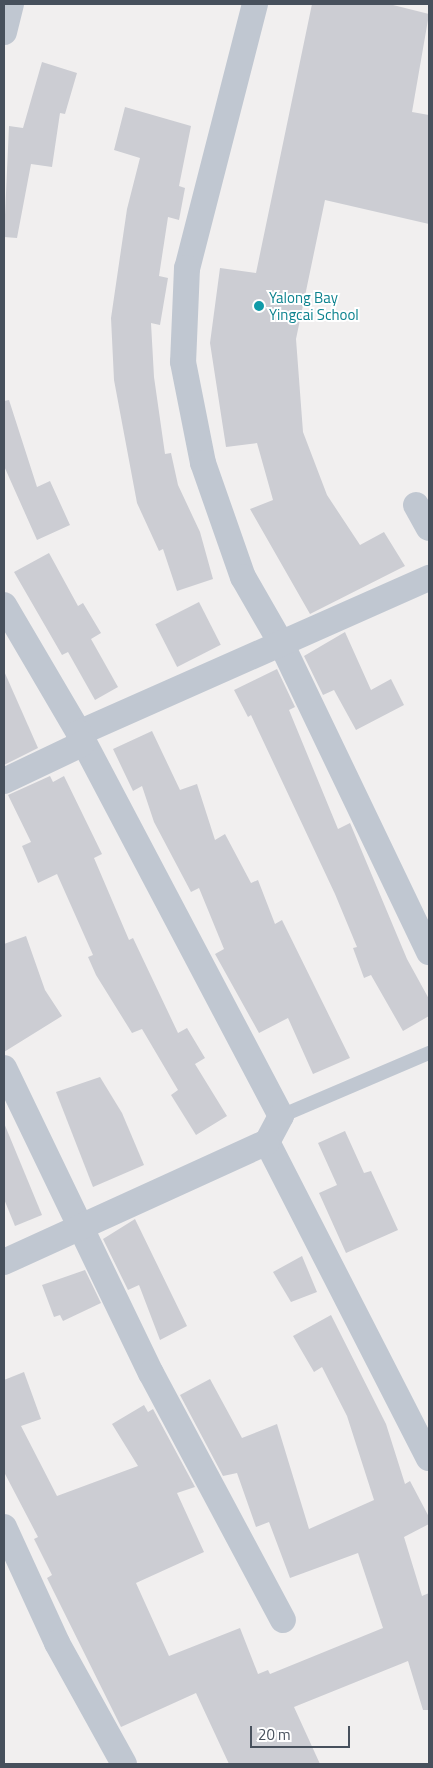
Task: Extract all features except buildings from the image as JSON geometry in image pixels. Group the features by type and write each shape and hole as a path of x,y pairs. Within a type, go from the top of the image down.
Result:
{"street":[{"path":"4,32 11,4"},
{"path":"256,4 187,268 182,362 203,463 243,577 281,643 429,952"},
{"path":"416,505 429,528"},
{"path":"4,781 81,738 281,643 429,578"},
{"path":"4,606 81,738 281,1116 266,1142 4,1262"},
{"path":"4,1068 151,1373 283,1620"},
{"path":"266,1142 429,1458"},
{"path":"4,1527 57,1643 124,1764"}],"lane":[{"path":"281,1116 429,1053"}],"place":[{"name":"Yalong Bay Yingcai School","path":"259,306"}]}
